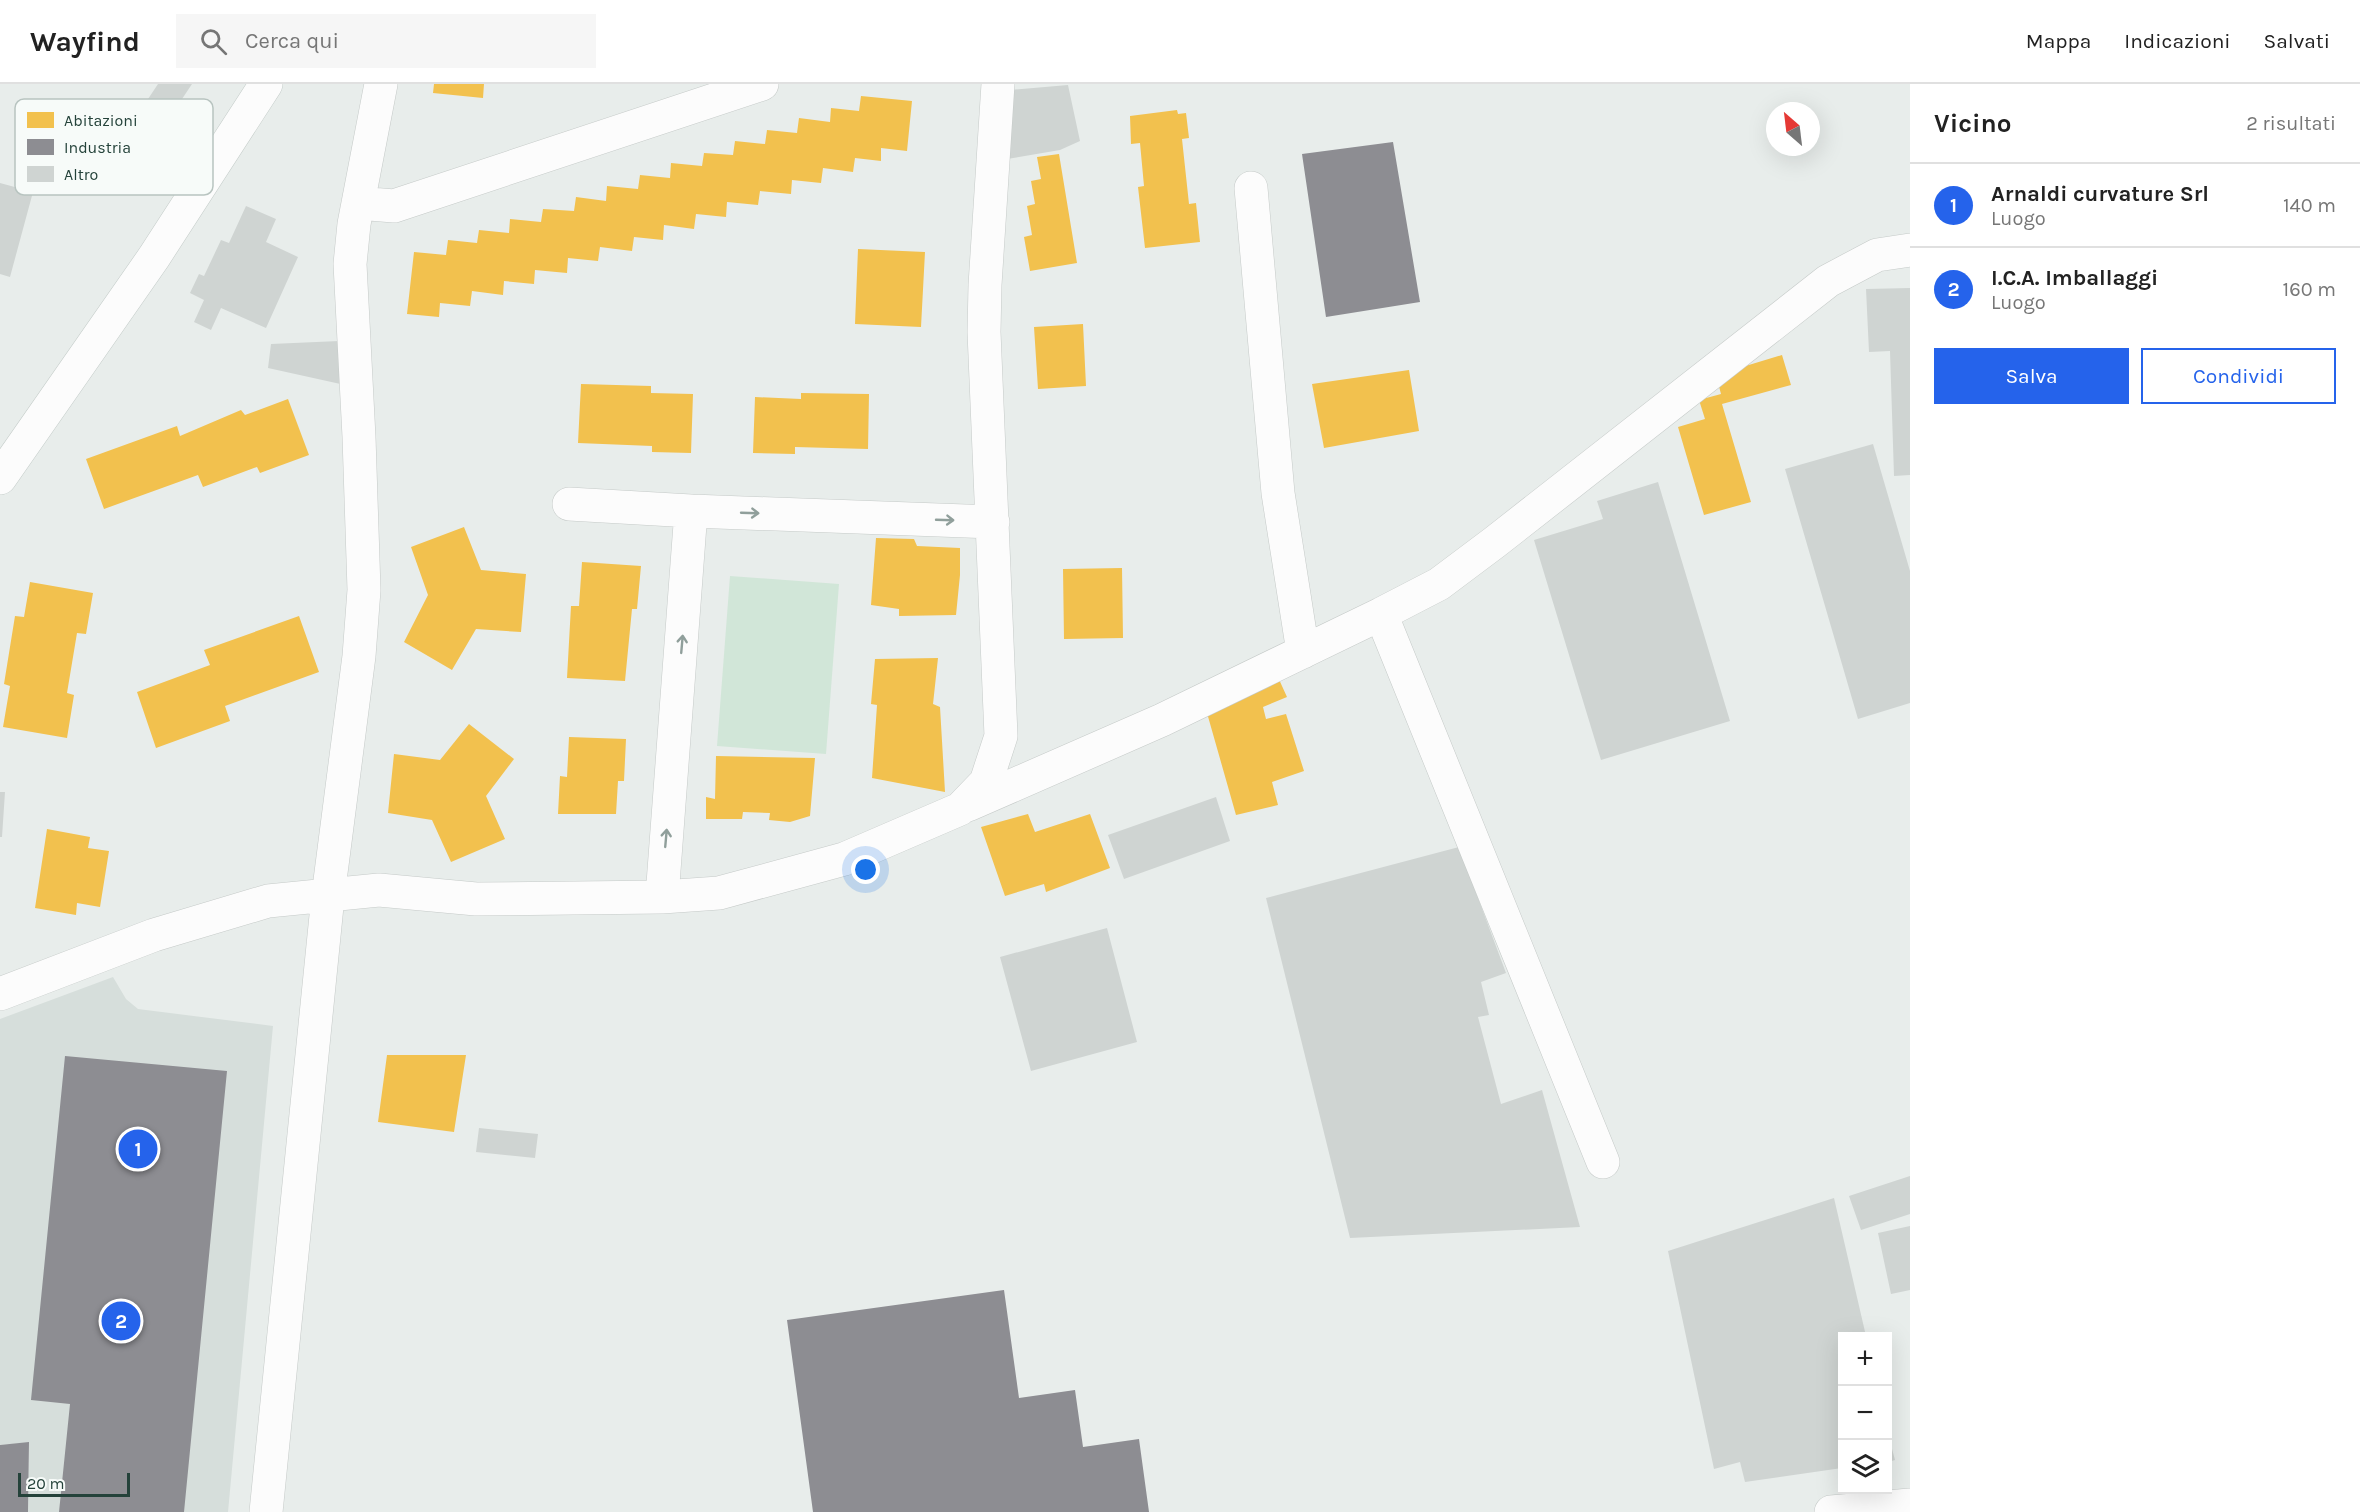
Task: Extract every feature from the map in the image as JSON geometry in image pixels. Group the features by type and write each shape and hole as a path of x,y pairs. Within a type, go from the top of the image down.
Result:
{"street":[{"path":"213,166 266,84"},
{"path":"266,1512 328,896 359,656 364,590 350,264 358,203 381,84"},
{"path":"358,203 394,206 762,84"},
{"path":"960,809 986,782 1001,736 985,309 998,84"},
{"path":"1251,188 1278,493 1303,652"},
{"path":"0,478 154,257 194,195"},
{"path":"0,994 166,932 268,901 379,890 476,899 662,897 719,893 844,859 1162,720 1438,584 1495,542 1828,281 1877,255 1910,250"},
{"path":"568,504 993,522"},
{"path":"662,897 691,511"},
{"path":"1381,614 1603,1162"},
{"path":"1831,1512 1910,1505"}],"shaded area":[{"path":"113,977 126,999 138,1009 273,1026 228,1512 28,1512 29,1443 0,1445 0,1019"}],"green space":[{"path":"730,576 839,584 826,754 717,746"}],"building: Abitazioni":[{"path":"434,84 484,84 483,98 433,93"},
{"path":"861,96 912,101 907,151 881,148 881,161 855,158 853,172 823,168 821,183 792,180 791,194 760,191 758,205 727,202 726,217 696,214 694,229 664,225 663,240 634,237 632,251 600,247 598,261 568,258 567,273 535,270 534,284 504,281 503,295 472,291 470,306 440,303 439,317 407,314 414,252 446,255 448,240 477,243 479,230 509,233 510,219 541,222 543,209 574,211 576,197 606,201 607,186 638,189 640,175 670,178 671,163 702,166 704,153 733,155 735,141 765,144 767,130 797,133 799,118 830,122 831,108 859,111"},
{"path":"1177,110 1178,114 1186,113 1189,138 1182,139 1189,204 1196,203 1200,242 1145,248 1138,187 1144,186 1140,143 1131,144 1130,116"},
{"path":"1059,154 1077,263 1030,271 1024,237 1032,235 1027,206 1035,204 1031,181 1041,179 1037,157"},
{"path":"858,249 925,252 921,327 855,324"},
{"path":"1083,324 1086,386 1038,389 1034,327"},
{"path":"1782,355 1791,385 1722,404 1751,502 1704,515 1678,427 1705,419 1699,400 1721,394 1716,375"},
{"path":"1409,370 1419,431 1324,448 1312,384"},
{"path":"581,384 651,386 651,393 693,394 691,453 652,452 652,446 578,443"},
{"path":"801,393 869,394 868,449 795,447 795,454 753,453 755,397 801,399"},
{"path":"288,399 309,455 260,473 257,467 203,487 198,475 104,509 86,459 177,426 180,436 241,410 245,415"},
{"path":"464,527 481,570 526,574 521,632 476,629 452,670 404,642 428,595 411,547"},
{"path":"876,538 914,539 917,546 960,548 956,615 899,616 899,609 871,605"},
{"path":"582,562 641,566 637,609 632,609 625,681 567,678 571,606 579,606"},
{"path":"1122,568 1123,638 1064,639 1063,569"},
{"path":"30,582 93,593 86,634 77,633 67,693 74,695 67,738 3,727 10,686 4,684 15,616 24,617"},
{"path":"299,616 319,672 225,706 230,721 156,748 137,692 210,665 204,650"},
{"path":"938,658 933,704 940,707 945,792 872,778 877,705 871,704 875,659"},
{"path":"1277,675 1287,697 1263,707 1266,719 1286,714 1304,771 1272,782 1278,805 1236,815 1207,713 1233,704 1233,695"},
{"path":"469,724 514,759 486,796 505,839 451,862 432,820 388,813 394,754 440,760"},
{"path":"569,737 626,739 624,781 618,781 616,814 558,814 560,776 567,777"},
{"path":"716,756 815,758 810,816 790,822 769,820 770,813 743,812 742,819 706,819 706,797 715,799"},
{"path":"1028,814 1035,832 1090,814 1110,868 1046,892 1044,884 1005,896 981,827"},
{"path":"47,829 90,837 88,848 109,851 100,907 77,903 76,915 35,908"},
{"path":"387,1055 466,1055 454,1132 378,1122"}],"building: Industria":[{"path":"1393,142 1420,302 1326,317 1302,154"},
{"path":"65,1056 227,1071 184,1512 59,1512 70,1404 31,1400"},
{"path":"1004,1290 1019,1398 1075,1390 1083,1447 1139,1439 1149,1512 813,1512 787,1320"},
{"path":"29,1442 28,1512 0,1512 0,1445"}],"building: Altro":[{"path":"158,84 192,84 182,99 148,99"},
{"path":"1068,85 1080,141 1060,150 1007,159 1010,90"},
{"path":"0,183 15,187 15,195 32,195 10,277 0,274"},
{"path":"246,206 276,219 266,242 298,257 266,328 221,308 211,330 194,322 204,300 190,293 199,274 204,276 221,240 229,243"},
{"path":"1910,288 1910,475 1894,476 1890,351 1869,352 1866,289"},
{"path":"339,341 345,385 268,368 271,344"},
{"path":"1873,444 1910,571 1910,703 1858,719 1785,469"},
{"path":"1658,482 1730,721 1601,760 1534,540 1603,519 1597,501"},
{"path":"0,792 5,792 2,837 0,837"},
{"path":"1216,797 1230,841 1124,879 1108,835"},
{"path":"1459,847 1506,973 1481,982 1489,1015 1478,1017 1501,1104 1542,1090 1580,1227 1350,1238 1266,898"},
{"path":"1107,928 1137,1042 1031,1071 1000,957"},
{"path":"479,1128 538,1134 535,1158 476,1152"},
{"path":"1910,1176 1910,1214 1861,1230 1849,1196"},
{"path":"1834,1198 1865,1332 1838,1332 1838,1469 1745,1482 1740,1462 1714,1469 1668,1251"},
{"path":"1910,1226 1910,1290 1891,1294 1878,1233"}],"place":[{"name":"Arnaldi curvature Srl","path":"138,1149"},
{"name":"I.C.A. Imballaggi","path":"121,1321"}]}
